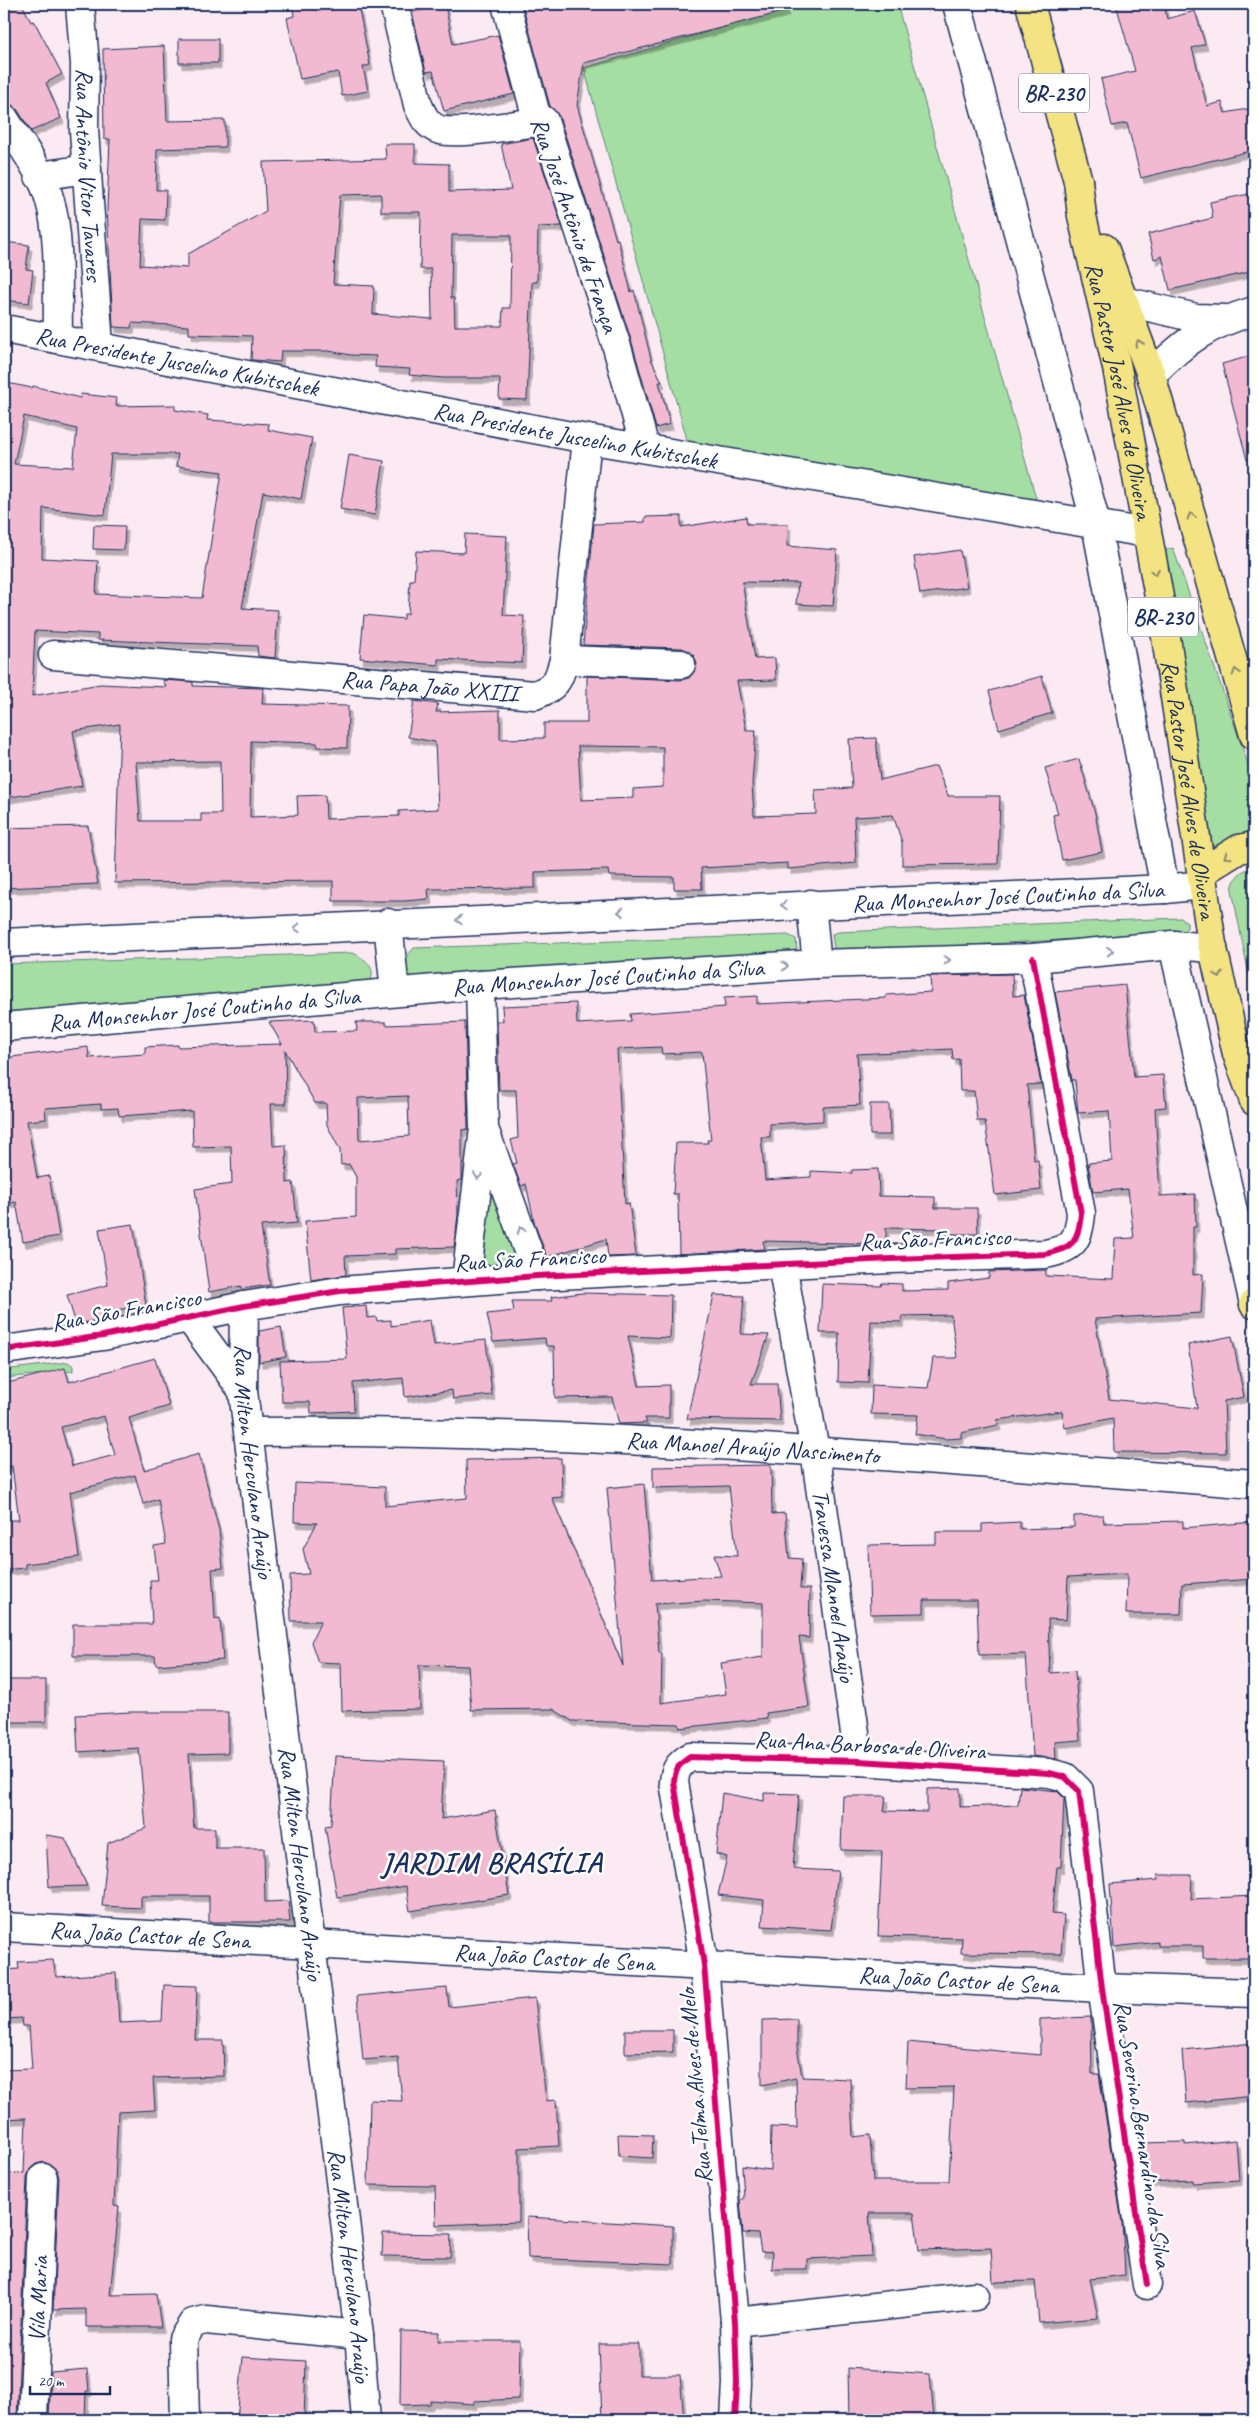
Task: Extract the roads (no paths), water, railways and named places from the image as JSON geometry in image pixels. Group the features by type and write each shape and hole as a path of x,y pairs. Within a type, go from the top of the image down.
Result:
{"main road":[{"name":"Rua Pastor José Alves de Oliveira","path":"1030,4 1078,181 1150,375 1254,736"},
{"name":"Rua Pastor José Alves de Oliveira","path":"1078,181 1082,216 1117,368 1148,533 1164,624 1213,948 1254,1101"},
{"path":"1203,879 1239,849 1254,846"}],"street":[{"name":"Rua Antônio Vitor Tavares","path":"80,4 85,64 84,130 99,346"},
{"path":"394,4 418,105 425,121 440,130 461,130 544,121"},
{"name":"Rua José Antônio de França","path":"506,4 536,115 544,121 617,347 645,447"},
{"name":"Rua Pastor José Alves de Oliveira","path":"957,4 1096,524 1165,889"},
{"path":"4,118 39,176 50,199 55,220 58,339"},
{"path":"39,176 87,169"},
{"path":"1124,301 1196,318 1226,319"},
{"path":"1150,375 1182,345 1199,333 1226,319 1254,311"},
{"name":"Rua Presidente Juscelino Kubitschek","path":"4,329 587,439 645,447 1148,533"},
{"name":"Rua Papa João XXIII","path":"53,655 534,694 547,690 558,682 564,660 587,439"},
{"path":"564,660 681,664"},
{"name":"Rua Monsenhor José Coutinho da Silva","path":"4,943 388,923 1165,889 1203,879"},
{"path":"811,904 817,964"},
{"path":"388,923 395,992"},
{"name":"Rua Pastor José Alves de Oliveira","path":"1173,945 1254,1304"},
{"name":"Rua Monsenhor José Coutinho da Silva","path":"4,1027 480,985 817,964 1033,958 1173,945 1213,948"},
{"name":"Rua São Francisco","path":"4,1350 103,1336 190,1320 244,1306 340,1291 537,1276 1045,1254 1063,1251 1076,1239 1081,1213 1033,958"},
{"path":"466,1281 484,1128 480,985"},
{"path":"484,1128 537,1276"},
{"name":"Travessa Manoel Araújo","path":"782,1264 814,1451 860,1761"},
{"name":"Rua Milton Herculano Araújo","path":"244,1306 244,1391 279,1696 360,2335 366,2420"},
{"path":"190,1320 244,1391"},
{"name":"Rua Manoel Araújo Nascimento","path":"249,1432 402,1431 547,1436 814,1451 1254,1484"},
{"name":"Rua Ana Barbosa de Oliveira","path":"690,1757 860,1761 1049,1773"},
{"name":"Rua Telma Alves de Melo","path":"690,1757 680,1763 675,1771 674,1782 704,1965 735,2322 737,2383 735,2420"},
{"name":"Rua Severino Bernardino da Silva","path":"1049,1773 1064,1777 1079,1791 1102,1988 1148,2285"},
{"name":"Rua João Castor de Sena","path":"4,1927 1102,1988 1254,1993"},
{"name":"Vila Maria","path":"33,2420 43,2178"},
{"path":"735,2322 976,2296"},
{"path":"185,2420 183,2339 186,2330 193,2323 206,2320 360,2335"}],"district":[{"name":"JARDIM BRASÍLIA","path":"492,1862"}]}
